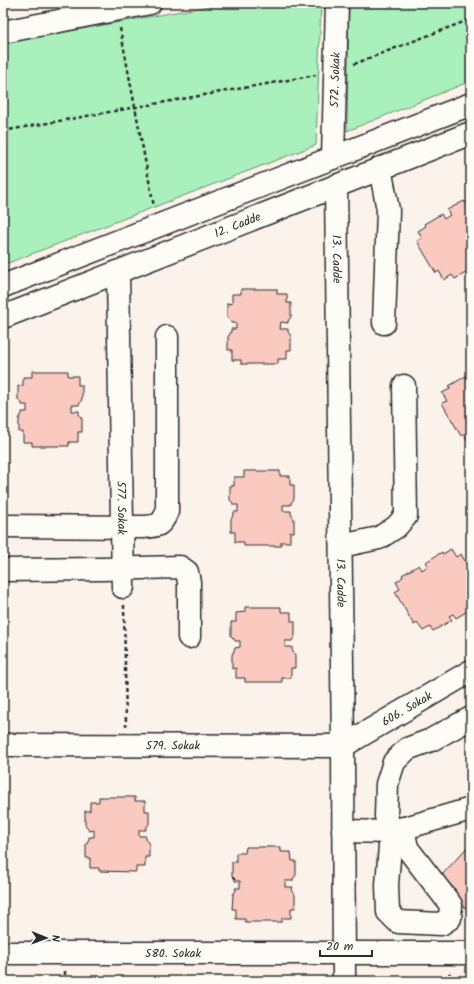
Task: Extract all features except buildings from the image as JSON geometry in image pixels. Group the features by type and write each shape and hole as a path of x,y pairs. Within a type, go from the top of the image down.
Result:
{"street":[{"path":"3,32 150,3"},
{"name":"572. Sokak","path":"333,158 336,3"},
{"path":"3,286 471,104"},
{"name":"12. Cadde","path":"3,317 471,133"},
{"path":"380,168 388,210 384,323"},
{"name":"13. Cadde","path":"336,186 341,546 344,981"},
{"name":"577. Sokak","path":"118,272 123,577"},
{"path":"3,526 156,526 163,521 167,512 167,337"},
{"path":"341,546 379,538 396,527 406,516 404,386"},
{"path":"3,570 102,569 123,577 180,567 187,572 189,582 189,637"},
{"name":"606. Sokak","path":"343,746 471,671"},
{"path":"397,830 386,816 387,784 394,762 407,749 430,740 471,718"},
{"name":"579. Sokak","path":"3,745 343,746"},
{"path":"343,831 397,830 471,809"},
{"name":"580. Sokak","path":"3,953 471,953"}],"path":[{"path":"116,10 158,226"},
{"path":"3,131 335,71 471,19"},
{"path":"123,577 126,745"}],"green space":[{"path":"226,3 321,3 316,145 8,263 3,263 3,43"},
{"path":"349,3 471,3 471,81 347,131"}]}
